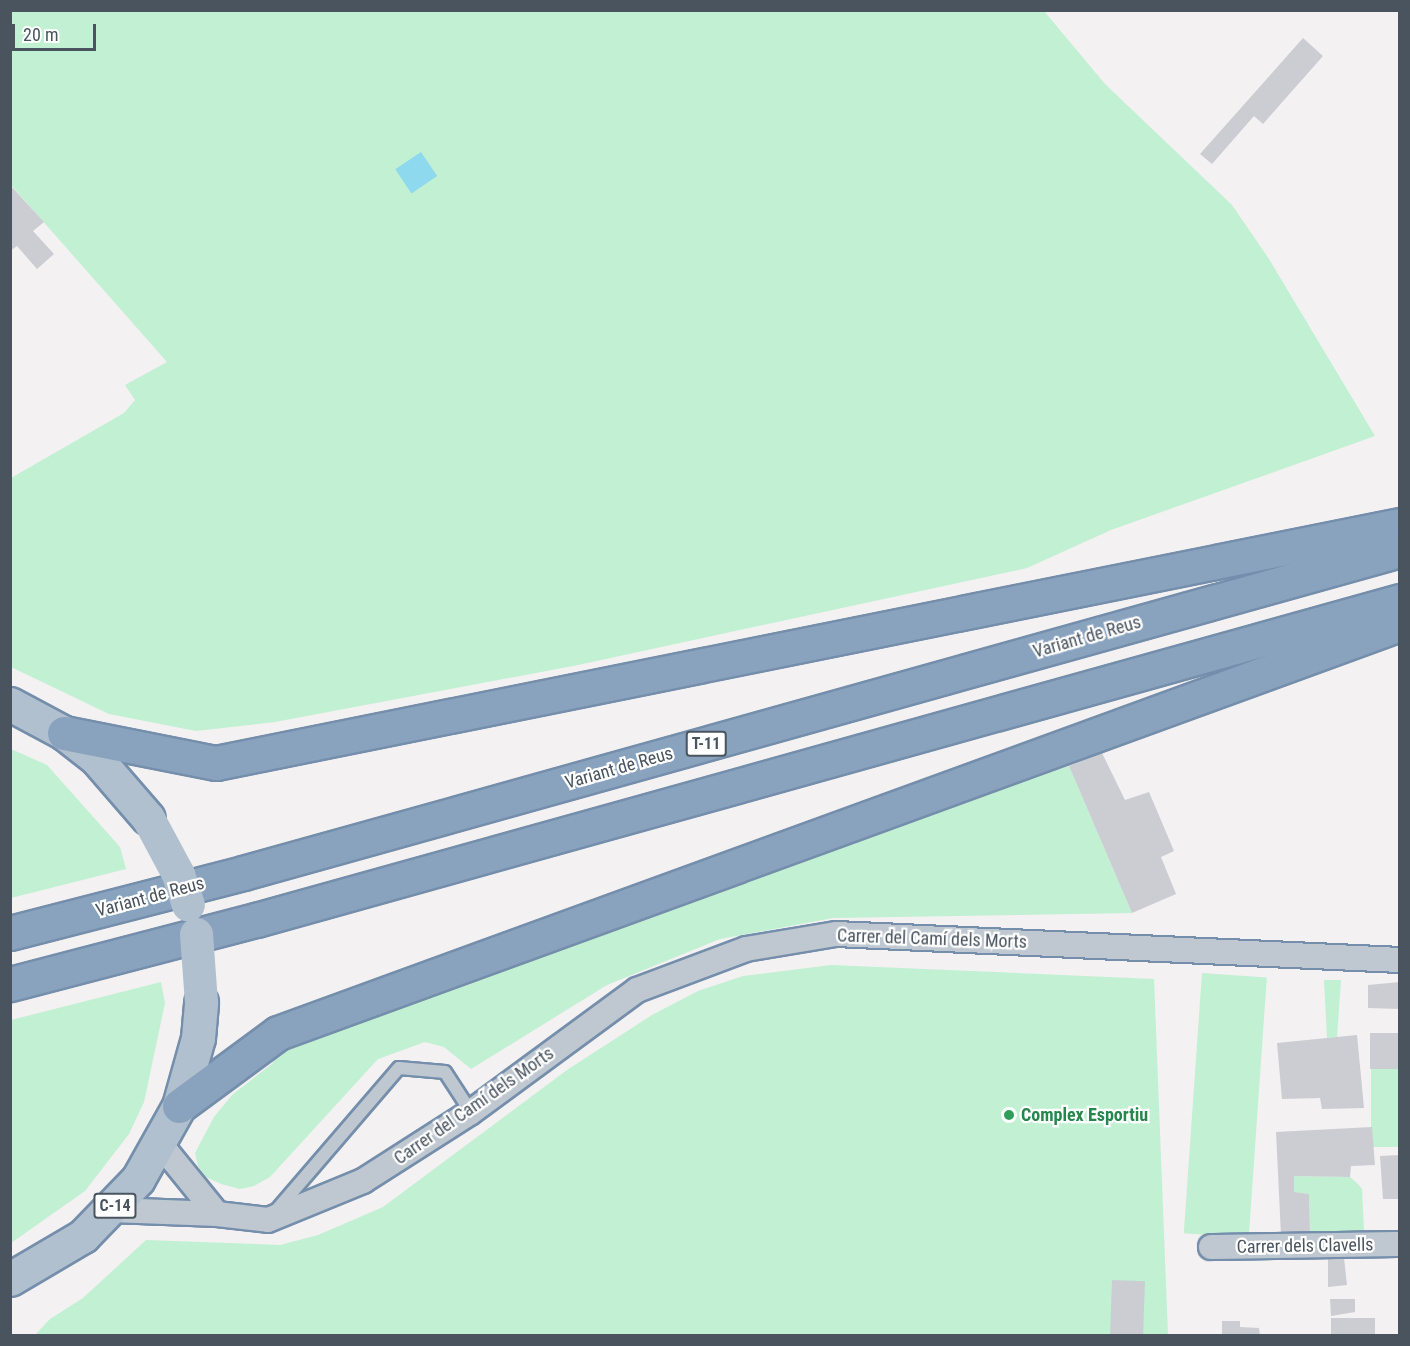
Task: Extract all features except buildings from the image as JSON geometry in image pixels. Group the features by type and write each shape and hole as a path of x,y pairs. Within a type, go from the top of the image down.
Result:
{"highway":[{"path":"64,733 216,763 1400,525"},
{"name":"Variant de Reus","path":"10,933 243,873 1400,550"},
{"path":"10,984 256,920 1400,601"},
{"path":"179,1106 278,1033 1400,624"}],"main road":[{"name":"C-14","path":"10,704 64,733 96,758 148,818 178,874 188,904 197,946 201,1002 195,1049 179,1106 160,1145 112,1210 83,1236 13,1283"}],"street":[{"name":"Carrer del Camí dels Morts","path":"112,1210 217,1214 268,1220 363,1181 471,1112 637,990 746,949 836,934 1400,960"},
{"path":"160,1145 217,1214"},
{"name":"Carrer dels Clavells","path":"1211,1247 1400,1244"}],"lane":[{"path":"268,1220 399,1068 445,1072 471,1112"}],"green space":[{"path":"11,11 1044,11 1105,84 1232,205 1269,259 1375,436 1111,530 1027,568 578,665 275,722 196,731 109,714 11,667 11,478 124,413 135,400 125,385 167,362 11,185"},
{"path":"11,749 47,765 120,847 126,869 11,898"},
{"path":"1069,766 1132,913 833,918 720,939 607,985 471,1069 444,1047 425,1042 378,1059 270,1177 254,1186 240,1189 221,1184 206,1177 198,1166 195,1153 214,1117 232,1095 273,1063 275,1051 955,802"},
{"path":"831,965 1154,979 1168,1335 34,1336 50,1319 83,1298 146,1240 280,1245 318,1235 383,1207 567,1070 652,1015 698,991 743,976"},
{"path":"1202,973 1267,978 1249,1238 1184,1233"},
{"path":"1324,980 1341,980 1337,1037 1327,1038"},
{"path":"161,982 165,1003 144,1102 129,1134 85,1191 11,1243 11,1020"},
{"path":"1371,1068 1399,1068 1399,1147 1371,1147"},
{"path":"1294,1176 1350,1177 1362,1189 1364,1231 1310,1233 1309,1194 1294,1192"}],"water":[{"path":"421,152 437,176 412,193 395,169"}],"place":[{"name":"Complex Esportiu","path":"1009,1115"}]}
